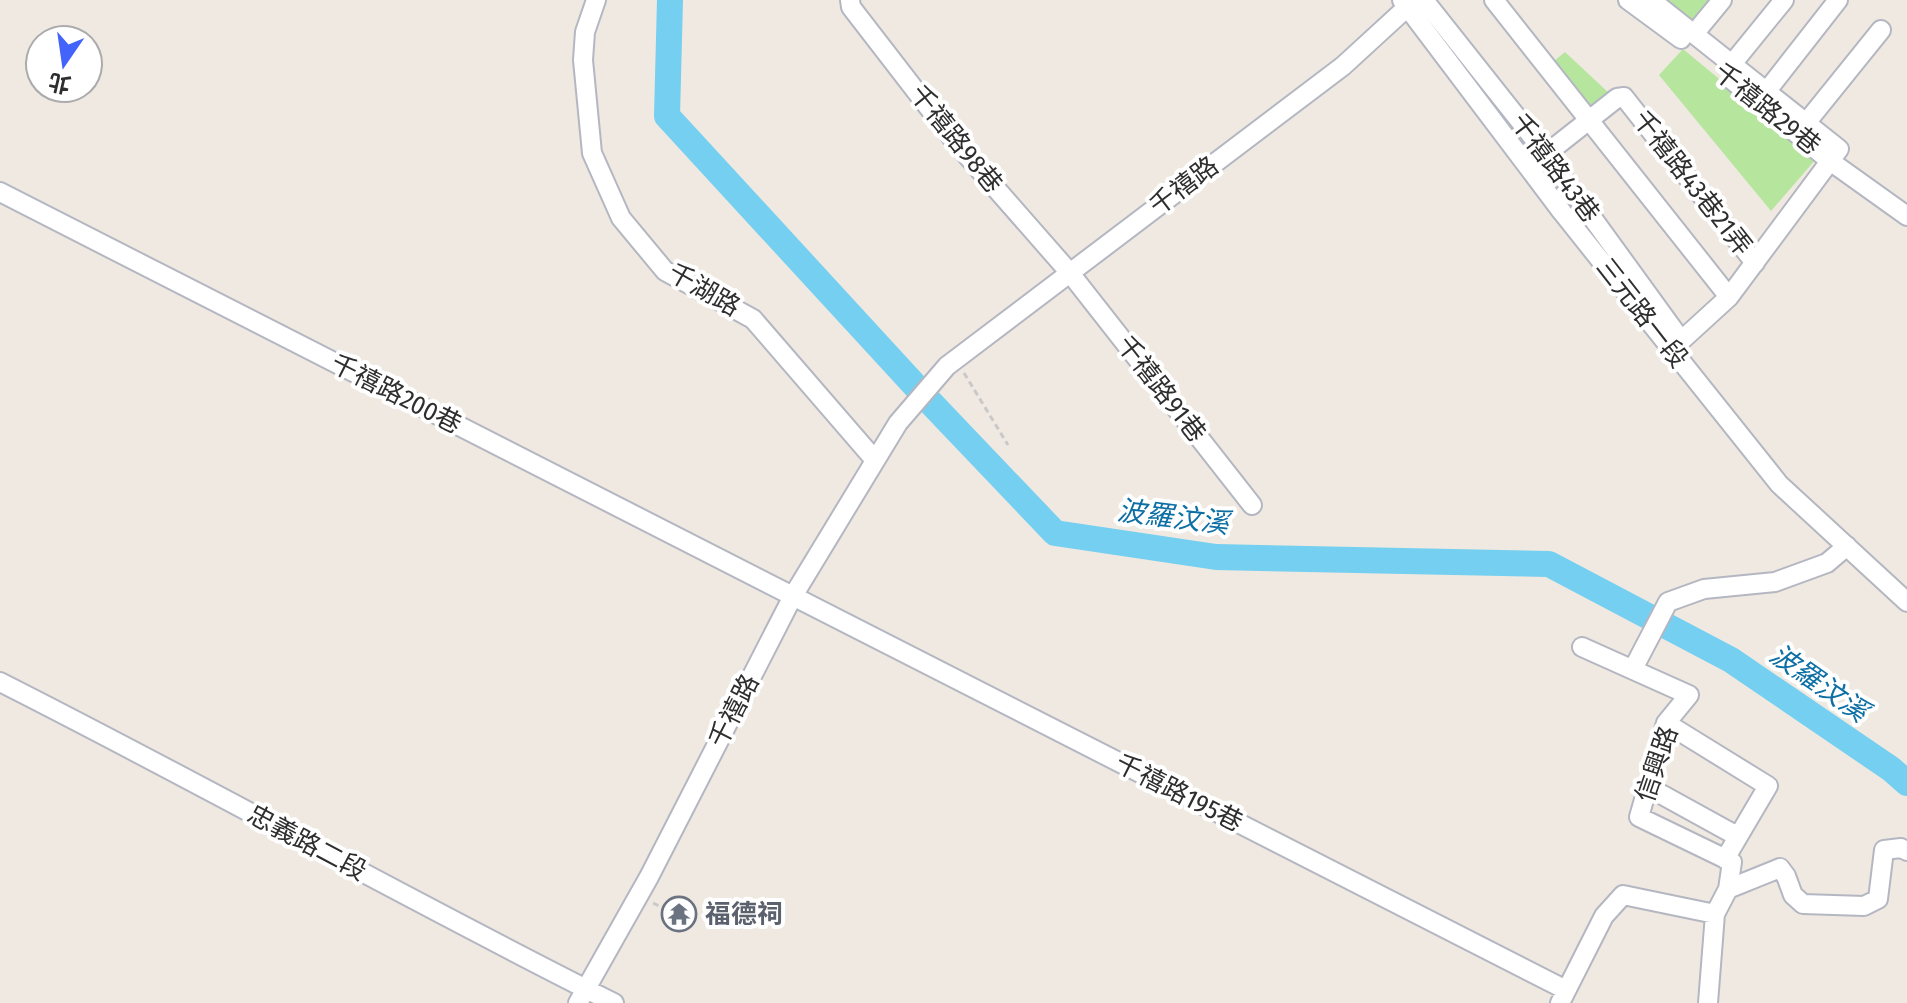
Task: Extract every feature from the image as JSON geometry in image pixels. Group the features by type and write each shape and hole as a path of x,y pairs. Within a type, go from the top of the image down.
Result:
{"street":[{"name":"千湖路","path":"596,0 585,32 583,60 592,153 621,218 665,271 753,319 874,459"},
{"name":"千禧路98巷","path":"850,0 851,7 956,143 1070,273"},
{"path":"1494,0 1591,121"},
{"name":"千禧路29巷","path":"1628,0 1687,43 1830,161 1907,216"},
{"path":"1651,0 1839,149 1729,297 1676,345"},
{"path":"1694,34 1722,0"},
{"path":"1732,64 1784,0"},
{"path":"1766,92 1838,0"},
{"name":"千禧路","path":"582,996 649,877 793,596 898,423 951,362 1343,66 1412,2"},
{"name":"千禧路43巷","path":"1412,2 1546,154 1676,345"},
{"name":"三元路一段","path":"1412,2 1562,212 1676,345 1779,484 1907,602"},
{"path":"1806,123 1881,30"},
{"name":"千禧路43巷21弄","path":"1546,154 1617,98 1624,97 1755,263"},
{"name":"千禧路43巷21弄","path":"1591,121 1729,297"},
{"name":"千禧路200巷","path":"0,192 793,596"},
{"name":"千禧路91巷","path":"1070,273 1252,505"},
{"path":"1633,669 1668,602 1704,589 1775,582 1827,563 1847,546"},
{"name":"千禧路195巷","path":"793,596 1563,997"},
{"name":"信興路","path":"1582,647 1689,695 1666,723 1639,817 1725,859"},
{"name":"忠義路二段","path":"0,682 140,752 582,996 614,1003"},
{"path":"1666,723 1768,786 1725,859 1732,862 1728,889 1715,914 1708,1003"},
{"path":"1648,787 1737,836"},
{"path":"1728,889 1780,868 1793,895 1803,904 1864,906 1878,899 1884,850 1901,848 1907,851"},
{"path":"1563,997 1604,916 1623,895 1715,914"}],"path":[{"path":"951,362 1008,445"}],"green space":[{"path":"1664,0 1713,0 1694,24"},
{"path":"1683,49 1816,159 1771,211 1659,75"},
{"path":"1565,52 1610,94 1592,111 1554,61"}],"waterway":[{"name":"波羅汶溪","path":"670,0 667,116 1055,533 1216,557 1549,564 1731,660 1907,783"}],"place":[{"name":"福德祠","path":"679,914"}]}
